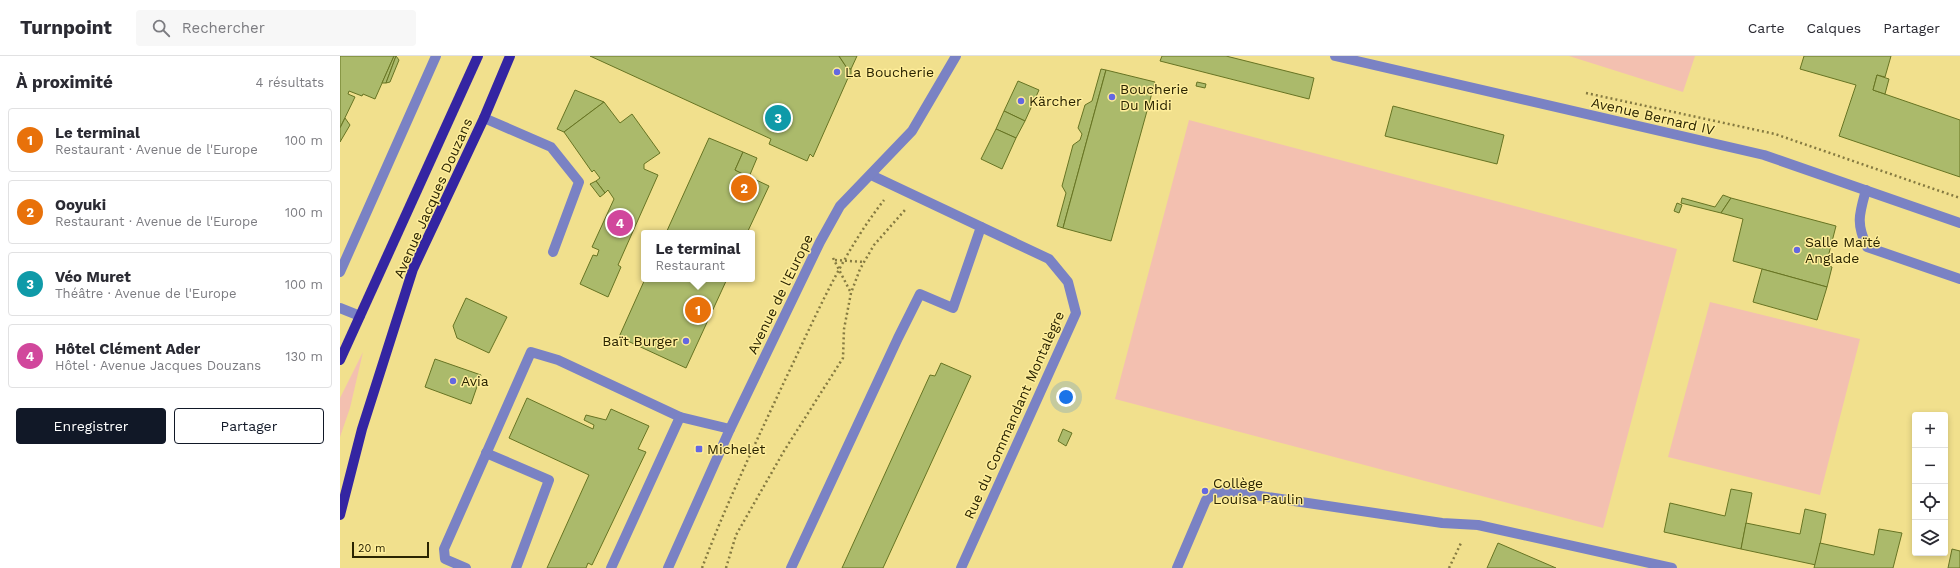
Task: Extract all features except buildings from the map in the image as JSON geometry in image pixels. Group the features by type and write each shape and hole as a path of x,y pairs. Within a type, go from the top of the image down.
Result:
{"main road":[{"name":"Avenue Jacques Douzans","path":"340,360 478,56"},
{"name":"Avenue Jacques Douzans","path":"340,515 362,429 413,269 484,118 510,56"}],"street":[{"path":"340,272 436,56"},
{"name":"Avenue de l'Europe","path":"668,568 730,429 820,242 840,206 912,131 956,56"},
{"name":"Avenue Bernard IV","path":"1335,56 1764,156 1960,223"},
{"path":"484,118 551,147 579,182 553,252"},
{"name":"Rue du Commandant Montalègre","path":"871,175 1050,259 1068,282 1076,313 961,568"},
{"path":"1866,190 1860,215 1860,231 1867,247 1960,279"},
{"path":"790,568 920,294 953,308 981,227"},
{"path":"340,308 360,316"},
{"path":"466,568 445,559 444,549 531,352 558,360 680,417 730,429"},
{"path":"610,568 680,417"},
{"path":"486,453 549,480 516,568"},
{"path":"1177,568 1206,500 1215,493 1227,491 1442,523 1478,525 1672,568"}],"path":[{"path":"702,568 721,518 833,278 863,226 894,187"},
{"path":"726,568 736,534 784,451 844,358 844,330 851,293 864,262 874,245 916,197"},
{"path":"820,242 835,260 851,293"},
{"path":"835,260 864,262"},
{"path":"1449,568 1469,525"}],"shaded area":[{"path":"1569,56 1695,56 1683,92"},
{"path":"1189,120 1677,249 1603,528 1115,399"},
{"path":"1710,302 1860,339 1820,495 1668,457"},
{"path":"363,352 350,408 340,437 340,398"}],"place":[{"name":"La Boucherie","path":"837,72"},
{"name":"Boucherie Du Midi","path":"1112,97"},
{"name":"Kärcher","path":"1021,101"},
{"name":"Véo Muret","path":"778,118"},
{"name":"Ooyuki","path":"744,188"},
{"name":"Hôtel Clément Ader","path":"620,223"},
{"name":"Salle Maïté Anglade","path":"1797,250"},
{"name":"Le terminal","path":"698,310"},
{"name":"Baït Burger","path":"686,341"},
{"name":"Avia","path":"453,381"},
{"name":"Michelet","path":"699,449"},
{"name":"Collège Louisa Paulin","path":"1205,491"}]}
